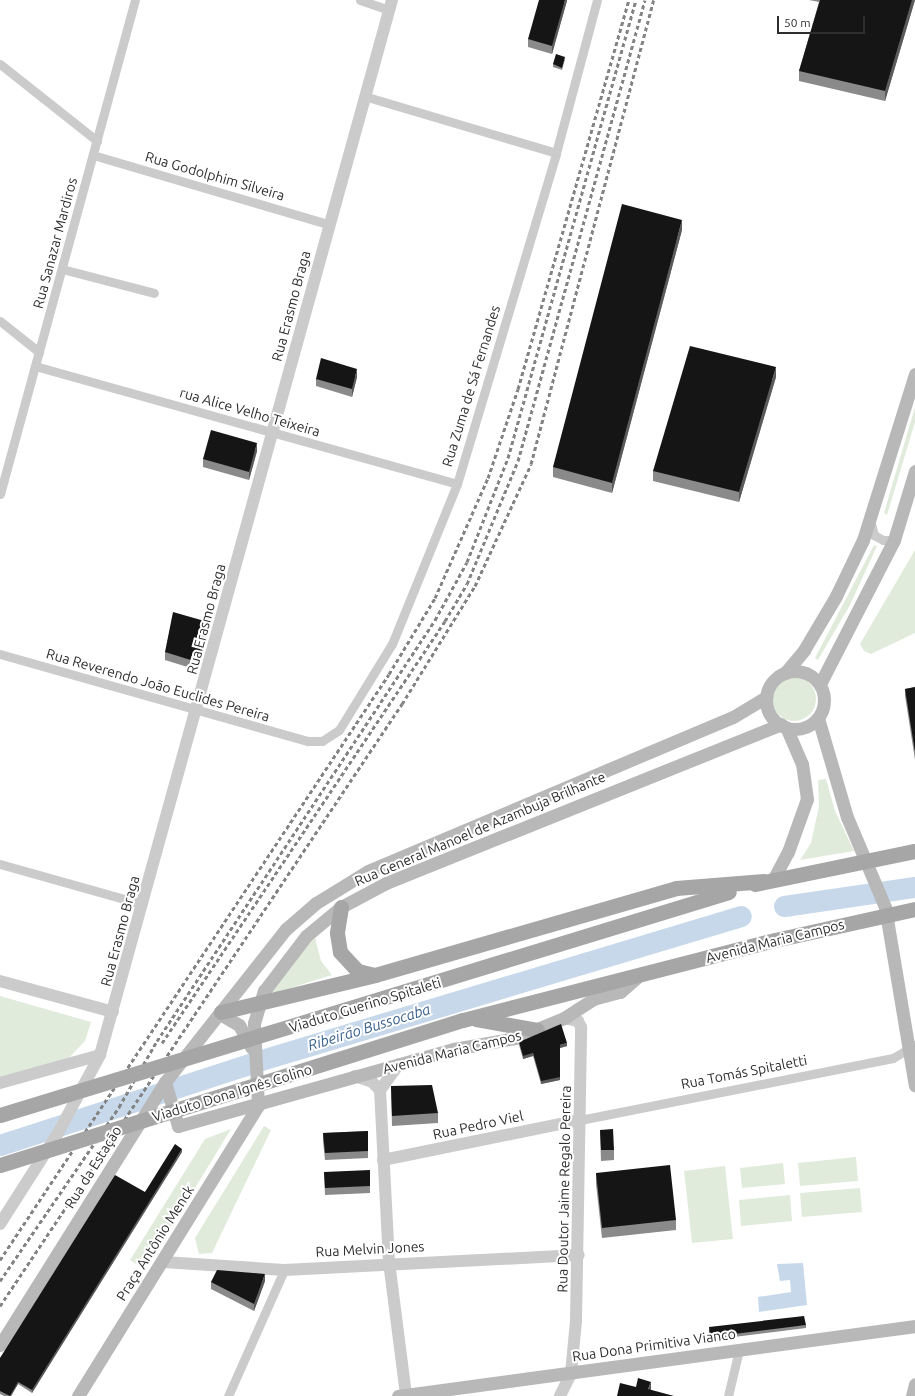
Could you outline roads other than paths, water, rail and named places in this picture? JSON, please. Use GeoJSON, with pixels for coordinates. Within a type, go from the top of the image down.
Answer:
{"type":"FeatureCollection","features":[{"type":"Feature","properties":{"kind":"main road"},"geometry":{"type":"LineString","coordinates":[[769,880],[788,852],[808,799],[802,764],[784,726],[770,713],[766,697],[772,682],[785,673],[804,650],[836,596],[870,520],[915,374]]}},
{"type":"Feature","properties":{"kind":"main road"},"geometry":{"type":"LineString","coordinates":[[784,726],[807,726],[818,718],[824,702],[820,684],[894,540],[915,471]]}},
{"type":"Feature","properties":{"kind":"main road"},"geometry":{"type":"LineString","coordinates":[[785,673],[800,671],[820,684]]}},
{"type":"Feature","properties":{"kind":"main road","name":"Rua General Manoel de Azambuja Brilhante"},"geometry":{"type":"LineString","coordinates":[[220,1013],[286,929],[316,903],[368,871],[732,717],[766,697]]}},
{"type":"Feature","properties":{"kind":"main road"},"geometry":{"type":"LineString","coordinates":[[818,718],[847,817],[869,862],[886,911],[913,1046],[915,1086]]}},
{"type":"Feature","properties":{"kind":"main road","name":"Rua General Manoel de Azambuja Brilhante"},"geometry":{"type":"LineString","coordinates":[[258,1106],[254,1054],[254,1023],[258,1006],[264,991],[286,959],[306,936],[341,907],[386,883],[784,726]]}},
{"type":"Feature","properties":{"kind":"main road"},"geometry":{"type":"LineString","coordinates":[[220,1013],[258,1006],[375,975],[676,888],[769,880],[869,862],[915,851]]}},
{"type":"Feature","properties":{"kind":"main road","name":"Viaduto Guerino Spitaleti"},"geometry":{"type":"LineString","coordinates":[[0,1115],[769,880]]}},
{"type":"Feature","properties":{"kind":"main road"},"geometry":{"type":"LineString","coordinates":[[341,907],[337,933],[340,952],[358,971],[375,975]]}},
{"type":"Feature","properties":{"kind":"main road","name":"Avenida Maria Campos"},"geometry":{"type":"LineString","coordinates":[[468,1019],[636,978],[886,911],[915,909]]}},
{"type":"Feature","properties":{"kind":"main road","name":"Avenida Maria Campos"},"geometry":{"type":"LineString","coordinates":[[166,1086],[178,1126],[240,1107],[258,1106],[399,1064],[515,1038],[564,1018],[593,999],[620,992],[636,978]]}},
{"type":"Feature","properties":{"kind":"main road"},"geometry":{"type":"LineString","coordinates":[[220,1013],[239,1025],[254,1054]]}},
{"type":"Feature","properties":{"kind":"main road","name":"Rua da Estação"},"geometry":{"type":"LineString","coordinates":[[0,1345],[153,1100],[166,1086],[220,1013]]}},
{"type":"Feature","properties":{"kind":"main road"},"geometry":{"type":"LineString","coordinates":[[468,1019],[537,1030]]}},
{"type":"Feature","properties":{"kind":"main road","name":"Viaduto Dona Ignês Colino"},"geometry":{"type":"LineString","coordinates":[[0,1165],[468,1019]]}},
{"type":"Feature","properties":{"kind":"main road","name":"Praça Antônio Menck"},"geometry":{"type":"LineString","coordinates":[[78,1396],[164,1262],[258,1106]]}},
{"type":"Feature","properties":{"kind":"main road","name":"Rua Dona Primitiva Vianco"},"geometry":{"type":"LineString","coordinates":[[402,1395],[915,1326]]}},
{"type":"Feature","properties":{"kind":"main road"},"geometry":{"type":"LineString","coordinates":[[912,1396],[915,1384]]}},
{"type":"Feature","properties":{"kind":"street","name":"Rua Sanazar Mardiros"},"geometry":{"type":"LineString","coordinates":[[0,494],[135,0]]}},
{"type":"Feature","properties":{"kind":"street"},"geometry":{"type":"LineString","coordinates":[[360,0],[391,5]]}},
{"type":"Feature","properties":{"kind":"street","name":"Rua Zuma de Sá Fernandes"},"geometry":{"type":"LineString","coordinates":[[308,741],[322,741],[339,730],[392,644],[456,484],[556,153],[597,0]]}},
{"type":"Feature","properties":{"kind":"street","name":"Rua Erasmo Braga"},"geometry":{"type":"LineString","coordinates":[[0,1224],[58,1132],[100,1055],[197,712],[273,435],[328,224],[391,5]]}},
{"type":"Feature","properties":{"kind":"street"},"geometry":{"type":"LineString","coordinates":[[0,64],[97,141]]}},
{"type":"Feature","properties":{"kind":"street"},"geometry":{"type":"LineString","coordinates":[[364,96],[556,153]]}},
{"type":"Feature","properties":{"kind":"street","name":"Rua Godolphim Silveira"},"geometry":{"type":"LineString","coordinates":[[93,155],[328,224]]}},
{"type":"Feature","properties":{"kind":"street"},"geometry":{"type":"LineString","coordinates":[[62,269],[154,294]]}},
{"type":"Feature","properties":{"kind":"street"},"geometry":{"type":"LineString","coordinates":[[0,321],[39,352]]}},
{"type":"Feature","properties":{"kind":"street","name":"rua Alice Velho Teixeira"},"geometry":{"type":"LineString","coordinates":[[35,366],[273,435],[456,484]]}},
{"type":"Feature","properties":{"kind":"street"},"geometry":{"type":"LineString","coordinates":[[870,520],[874,534],[883,540],[894,540]]}},
{"type":"Feature","properties":{"kind":"street","name":"Rua Reverendo João Euclides Pereira"},"geometry":{"type":"LineString","coordinates":[[0,654],[197,712],[308,741]]}},
{"type":"Feature","properties":{"kind":"street"},"geometry":{"type":"LineString","coordinates":[[0,864],[142,904]]}},
{"type":"Feature","properties":{"kind":"street"},"geometry":{"type":"LineString","coordinates":[[0,981],[113,1012]]}},
{"type":"Feature","properties":{"kind":"street","name":"Rua Doutor Jaime Regalo Pereira"},"geometry":{"type":"LineString","coordinates":[[564,1018],[578,1021],[581,1027],[579,1255],[571,1373]]}},
{"type":"Feature","properties":{"kind":"street","name":"Rua Tomás Spitaletti"},"geometry":{"type":"LineString","coordinates":[[580,1120],[893,1058],[913,1046]]}},
{"type":"Feature","properties":{"kind":"street"},"geometry":{"type":"LineString","coordinates":[[0,1083],[100,1055]]}},
{"type":"Feature","properties":{"kind":"street"},"geometry":{"type":"LineString","coordinates":[[399,1064],[380,1090],[389,1262],[402,1395]]}},
{"type":"Feature","properties":{"kind":"street"},"geometry":{"type":"LineString","coordinates":[[355,1076],[372,1082],[380,1090]]}},
{"type":"Feature","properties":{"kind":"street","name":"Rua Pedro Viel"},"geometry":{"type":"LineString","coordinates":[[383,1160],[580,1120]]}},
{"type":"Feature","properties":{"kind":"street","name":"Rua Melvin Jones"},"geometry":{"type":"LineString","coordinates":[[164,1262],[284,1270],[389,1262],[579,1255]]}},
{"type":"Feature","properties":{"kind":"street"},"geometry":{"type":"LineString","coordinates":[[228,1396],[284,1270]]}},
{"type":"Feature","properties":{"kind":"street"},"geometry":{"type":"LineString","coordinates":[[728,1396],[739,1350]]}},
{"type":"Feature","properties":{"kind":"street"},"geometry":{"type":"LineString","coordinates":[[560,1396],[571,1373]]}},
{"type":"Feature","properties":{"kind":"water"},"geometry":{"type":"Polygon","coordinates":[[[803,1263],[807,1305],[759,1312],[758,1297],[791,1292],[790,1280],[780,1281],[777,1264],[803,1263]]]}},
{"type":"Feature","properties":{"kind":"waterway","name":"Ribeirão Bussocaba"},"geometry":{"type":"LineString","coordinates":[[784,906],[915,887]]}},
{"type":"Feature","properties":{"kind":"waterway","name":"Ribeirão Bussocaba"},"geometry":{"type":"LineString","coordinates":[[0,1145],[258,1061],[741,916]]}},
{"type":"Feature","properties":{"kind":"railway"},"geometry":{"type":"LineString","coordinates":[[0,1260],[389,674],[435,598],[488,478],[518,389],[629,0]]}},
{"type":"Feature","properties":{"kind":"railway"},"geometry":{"type":"LineString","coordinates":[[0,1281],[119,1107],[157,1041],[435,620],[467,562],[508,458],[636,0]]}},
{"type":"Feature","properties":{"kind":"railway"},"geometry":{"type":"LineString","coordinates":[[162,1043],[445,621],[467,584],[518,461],[645,0]]}},
{"type":"Feature","properties":{"kind":"railway"},"geometry":{"type":"LineString","coordinates":[[0,1306],[402,704],[475,586],[531,464],[654,0]]}}]}
